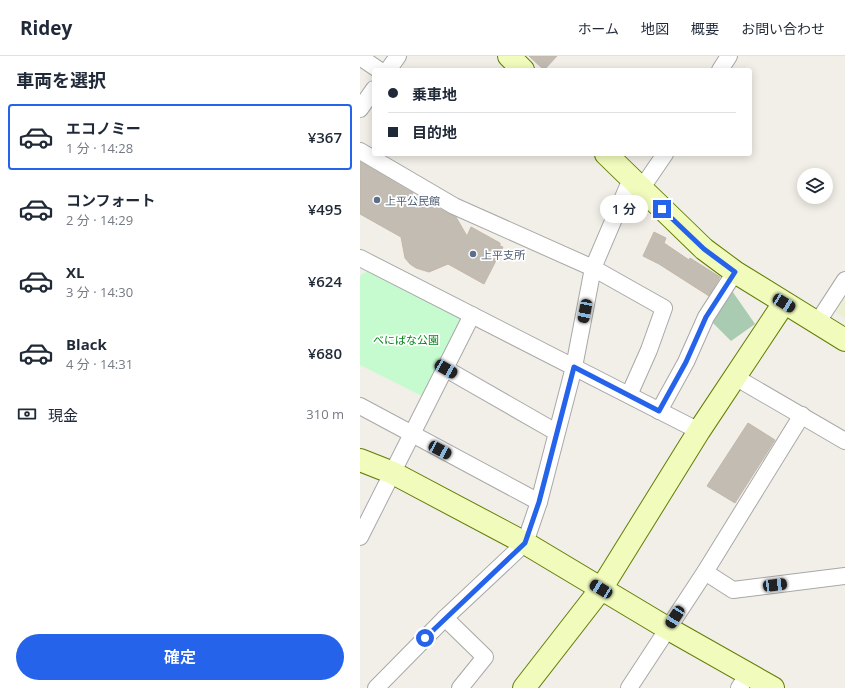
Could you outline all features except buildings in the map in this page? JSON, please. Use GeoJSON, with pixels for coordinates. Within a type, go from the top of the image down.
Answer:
{"type":"FeatureCollection","features":[{"type":"Feature","properties":{"kind":"street"},"geometry":{"type":"LineString","coordinates":[[389,68],[398,56]]}},
{"type":"Feature","properties":{"kind":"street"},"geometry":{"type":"LineString","coordinates":[[509,56],[521,68]]}},
{"type":"Feature","properties":{"kind":"street"},"geometry":{"type":"LineString","coordinates":[[721,68],[729,56]]}},
{"type":"Feature","properties":{"kind":"street"},"geometry":{"type":"LineString","coordinates":[[360,57],[376,68]]}},
{"type":"Feature","properties":{"kind":"street"},"geometry":{"type":"LineString","coordinates":[[360,109],[372,92]]}},
{"type":"Feature","properties":{"kind":"street"},"geometry":{"type":"LineString","coordinates":[[360,151],[454,206],[593,268],[664,308],[629,396]]}},
{"type":"Feature","properties":{"kind":"street"},"geometry":{"type":"LineString","coordinates":[[608,156],[704,249],[735,272],[845,340]]}},
{"type":"Feature","properties":{"kind":"street"},"geometry":{"type":"LineString","coordinates":[[376,688],[445,618],[525,543],[539,502],[574,367],[593,268],[636,184],[663,156]]}},
{"type":"Feature","properties":{"kind":"street"},"geometry":{"type":"LineString","coordinates":[[360,258],[699,431]]}},
{"type":"Feature","properties":{"kind":"street"},"geometry":{"type":"LineString","coordinates":[[659,411],[686,362],[706,317],[735,272]]}},
{"type":"Feature","properties":{"kind":"street"},"geometry":{"type":"LineString","coordinates":[[817,323],[845,280]]}},
{"type":"Feature","properties":{"kind":"street"},"geometry":{"type":"LineString","coordinates":[[524,688],[601,589],[699,431],[784,303]]}},
{"type":"Feature","properties":{"kind":"street"},"geometry":{"type":"LineString","coordinates":[[360,537],[472,315]]}},
{"type":"Feature","properties":{"kind":"street"},"geometry":{"type":"LineString","coordinates":[[446,369],[556,432]]}},
{"type":"Feature","properties":{"kind":"street"},"geometry":{"type":"LineString","coordinates":[[735,377],[845,441]]}},
{"type":"Feature","properties":{"kind":"street"},"geometry":{"type":"LineString","coordinates":[[360,406],[539,502]]}},
{"type":"Feature","properties":{"kind":"street"},"geometry":{"type":"LineString","coordinates":[[629,688],[705,572],[802,415]]}},
{"type":"Feature","properties":{"kind":"street"},"geometry":{"type":"LineString","coordinates":[[360,460],[393,473],[525,543],[667,628],[744,681],[773,688]]}},
{"type":"Feature","properties":{"kind":"street"},"geometry":{"type":"LineString","coordinates":[[705,572],[733,590],[845,576]]}},
{"type":"Feature","properties":{"kind":"street"},"geometry":{"type":"LineString","coordinates":[[445,618],[485,657],[460,688]]}},
{"type":"Feature","properties":{"kind":"green space","name":"べにばな公園"},"geometry":{"type":"Polygon","coordinates":[[[369,271],[460,318],[463,325],[426,398],[360,365],[360,277],[362,274],[369,271]]]}},
{"type":"Feature","properties":{"kind":"green space"},"geometry":{"type":"Polygon","coordinates":[[[730,288],[755,324],[731,341],[710,320],[730,288]]]}},
{"type":"Feature","properties":{"kind":"green space"},"geometry":{"type":"Polygon","coordinates":[[[845,289],[845,318],[832,310],[845,289]]]}},
{"type":"Feature","properties":{"kind":"place","name":"上平公民館"},"geometry":{"type":"Point","coordinates":[377,200]}},
{"type":"Feature","properties":{"kind":"place","name":"上平支所"},"geometry":{"type":"Point","coordinates":[473,254]}},
{"type":"Feature","properties":{"kind":"route"},"geometry":{"type":"LineString","coordinates":[[425,638],[525,543],[539,502],[574,367],[659,411],[686,362],[706,317],[735,272],[704,249],[662,209]]}}]}
